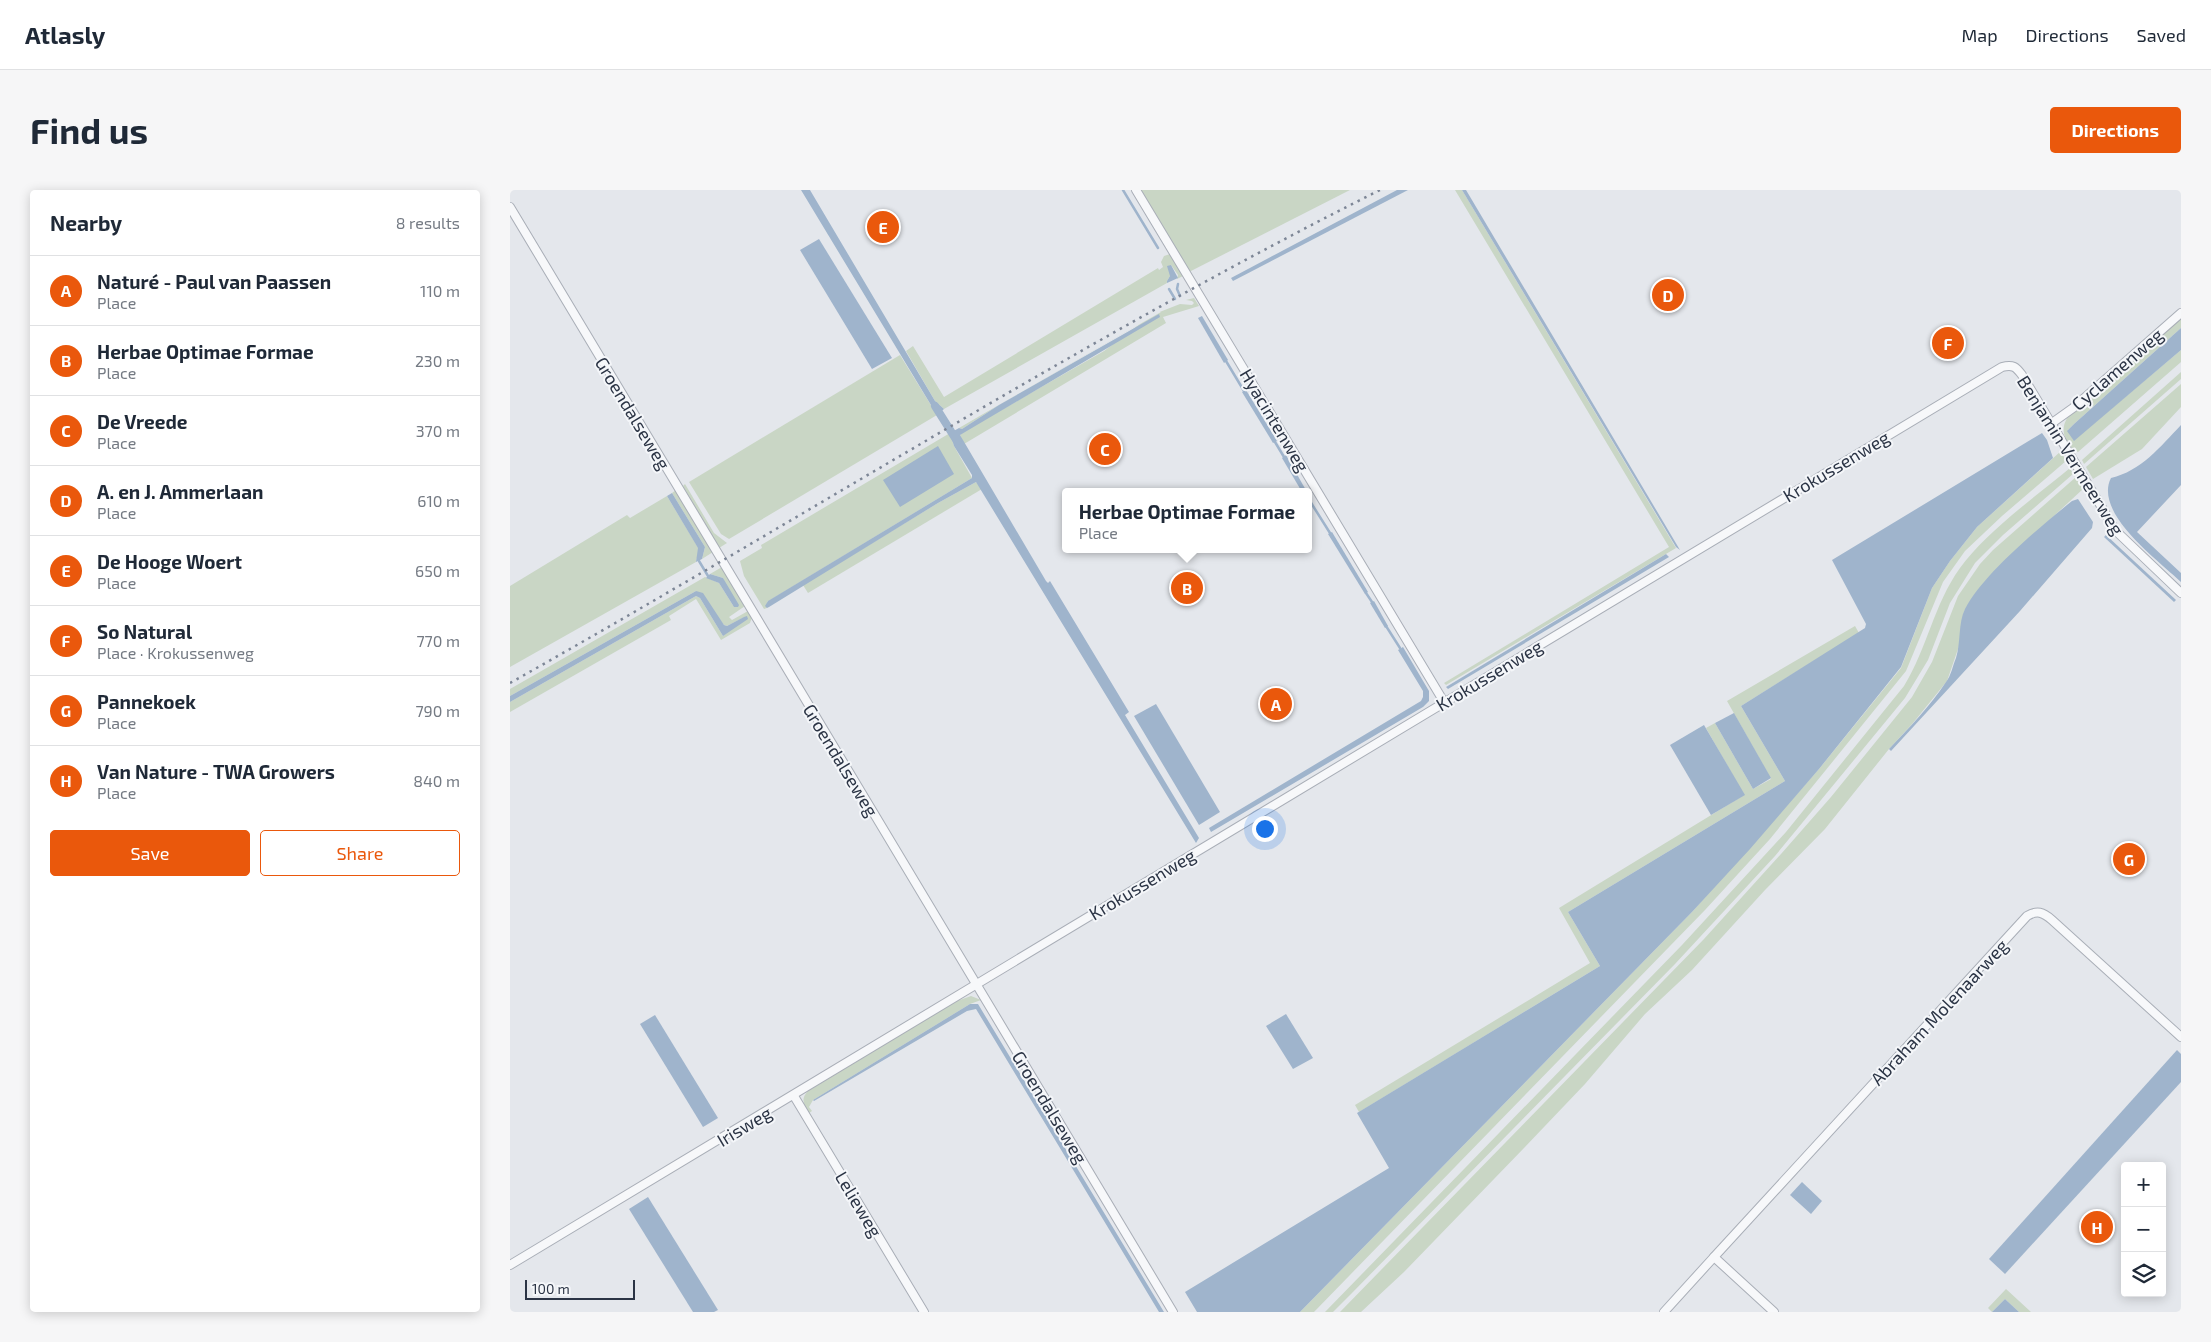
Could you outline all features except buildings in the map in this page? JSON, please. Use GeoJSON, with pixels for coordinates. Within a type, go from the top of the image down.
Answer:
{"type":"FeatureCollection","features":[{"type":"Feature","properties":{"kind":"street","name":"Hyacintenweg"},"geometry":{"type":"LineString","coordinates":[[1136,190],[1444,702]]}},
{"type":"Feature","properties":{"kind":"street","name":"Groendalseweg"},"geometry":{"type":"LineString","coordinates":[[510,207],[1174,1312]]}},
{"type":"Feature","properties":{"kind":"street","name":"Cyclamenweg"},"geometry":{"type":"LineString","coordinates":[[2052,423],[2073,408],[2181,313]]}},
{"type":"Feature","properties":{"kind":"street","name":"Benjamin Vermeerweg"},"geometry":{"type":"LineString","coordinates":[[2002,367],[2010,365],[2016,367],[2052,423],[2116,531],[2181,593]]}},
{"type":"Feature","properties":{"kind":"street","name":"Krokussenweg"},"geometry":{"type":"LineString","coordinates":[[977,985],[2002,367]]}},
{"type":"Feature","properties":{"kind":"street","name":"Abraham Molenaarweg"},"geometry":{"type":"LineString","coordinates":[[1714,1257],[2027,916],[2034,912],[2041,912],[2052,920],[2181,1037]]}},
{"type":"Feature","properties":{"kind":"street","name":"Irisweg"},"geometry":{"type":"LineString","coordinates":[[510,1265],[977,985]]}},
{"type":"Feature","properties":{"kind":"street","name":"Lelieweg"},"geometry":{"type":"LineString","coordinates":[[794,1096],[924,1312]]}},
{"type":"Feature","properties":{"kind":"street"},"geometry":{"type":"LineString","coordinates":[[1664,1312],[1714,1257],[1774,1312]]}},
{"type":"Feature","properties":{"kind":"green space"},"geometry":{"type":"Polygon","coordinates":[[[1140,190],[1350,190],[1189,272],[1140,190]]]}},
{"type":"Feature","properties":{"kind":"green space"},"geometry":{"type":"Polygon","coordinates":[[[1455,190],[1462,190],[1676,548],[1446,685],[1444,683],[1669,547],[1455,190]]]}},
{"type":"Feature","properties":{"kind":"green space"},"geometry":{"type":"Polygon","coordinates":[[[1170,254],[1183,276],[1177,279],[1178,275],[1171,265],[1167,283],[944,409],[935,401],[906,351],[913,346],[944,397],[1158,268],[1159,270],[1163,267],[1161,262],[1164,256],[1170,254]]]}},
{"type":"Feature","properties":{"kind":"green space"},"geometry":{"type":"Polygon","coordinates":[[[1194,298],[1199,306],[1163,317],[1166,323],[964,444],[960,435],[963,432],[1104,351],[1141,323],[999,405],[962,429],[959,428],[1157,313],[1180,304],[1192,305],[1194,303],[1192,301],[1186,300],[1194,298]]]}},
{"type":"Feature","properties":{"kind":"green space"},"geometry":{"type":"Polygon","coordinates":[[[2181,318],[2181,328],[2068,430],[2074,440],[2181,350],[2181,362],[2078,452],[2073,449],[2067,441],[2064,432],[2065,422],[2068,417],[2181,318]]]}},
{"type":"Feature","properties":{"kind":"green space"},"geometry":{"type":"Polygon","coordinates":[[[900,355],[937,415],[729,539],[721,534],[689,482],[900,355]]]}},
{"type":"Feature","properties":{"kind":"green space"},"geometry":{"type":"Polygon","coordinates":[[[2181,372],[2181,379],[2084,464],[2082,460],[2181,372]]]}},
{"type":"Feature","properties":{"kind":"green space"},"geometry":{"type":"Polygon","coordinates":[[[2181,384],[2181,407],[2142,449],[2093,479],[2086,467],[2181,384]]]}},
{"type":"Feature","properties":{"kind":"green space"},"geometry":{"type":"Polygon","coordinates":[[[950,433],[954,446],[972,478],[767,602],[767,608],[764,609],[744,576],[740,561],[762,548],[761,545],[950,433]]]}},
{"type":"Feature","properties":{"kind":"green space"},"geometry":{"type":"Polygon","coordinates":[[[2061,451],[2066,461],[2002,516],[1965,551],[1943,582],[1906,671],[1770,839],[1705,910],[1314,1312],[1300,1312],[1692,912],[1819,769],[1901,668],[1932,588],[1950,561],[1977,527],[2061,451]]]}},
{"type":"Feature","properties":{"kind":"green space"},"geometry":{"type":"Polygon","coordinates":[[[2070,468],[2073,474],[2003,535],[1975,563],[1950,603],[1928,660],[1905,698],[1775,856],[1675,964],[1351,1294],[1333,1312],[1325,1312],[1682,945],[1786,832],[1904,686],[1919,657],[1944,596],[1960,568],[1997,528],[2070,468]]]}},
{"type":"Feature","properties":{"kind":"green space"},"geometry":{"type":"Polygon","coordinates":[[[2076,477],[2083,489],[2001,565],[1969,603],[1964,612],[1959,646],[1947,681],[1889,749],[1825,829],[1765,890],[1692,970],[1645,1014],[1585,1084],[1404,1272],[1361,1312],[1340,1312],[1704,939],[1781,854],[1831,797],[1912,697],[1932,662],[1958,596],[1980,564],[1993,550],[2076,477]]]}},
{"type":"Feature","properties":{"kind":"green space"},"geometry":{"type":"Polygon","coordinates":[[[976,482],[982,489],[808,593],[803,585],[976,482]]]}},
{"type":"Feature","properties":{"kind":"green space"},"geometry":{"type":"Polygon","coordinates":[[[685,484],[714,533],[727,543],[719,548],[683,486],[685,484]]]}},
{"type":"Feature","properties":{"kind":"green space"},"geometry":{"type":"Polygon","coordinates":[[[676,490],[713,552],[702,559],[705,547],[672,493],[676,490]]]}},
{"type":"Feature","properties":{"kind":"green space"},"geometry":{"type":"Polygon","coordinates":[[[667,496],[699,549],[696,562],[510,667],[510,586],[627,515],[630,518],[667,496]]]}},
{"type":"Feature","properties":{"kind":"green space"},"geometry":{"type":"Polygon","coordinates":[[[722,567],[745,606],[729,617],[732,620],[748,611],[752,617],[750,623],[721,640],[696,599],[669,616],[671,620],[510,712],[510,702],[696,596],[700,598],[723,636],[745,617],[727,626],[724,625],[696,591],[510,696],[510,689],[705,577],[719,583],[734,607],[723,578],[710,574],[722,567]]]}},
{"type":"Feature","properties":{"kind":"green space"},"geometry":{"type":"Polygon","coordinates":[[[1855,626],[1859,633],[1741,706],[1785,781],[1568,912],[1600,966],[1359,1112],[1355,1105],[1590,963],[1559,908],[1744,795],[1706,728],[1715,723],[1753,789],[1771,779],[1727,701],[1855,626]]]}},
{"type":"Feature","properties":{"kind":"green space"},"geometry":{"type":"Polygon","coordinates":[[[971,996],[981,1000],[970,1004],[813,1100],[809,1107],[812,1111],[809,1113],[803,1099],[808,1091],[957,1001],[971,996]]]}},
{"type":"Feature","properties":{"kind":"green space"},"geometry":{"type":"Polygon","coordinates":[[[2006,1289],[2031,1312],[2019,1312],[2005,1299],[1992,1312],[1988,1308],[2006,1289]]]}},
{"type":"Feature","properties":{"kind":"water"},"geometry":{"type":"Polygon","coordinates":[[[801,190],[810,190],[935,401],[944,409],[937,415],[801,190]]]}},
{"type":"Feature","properties":{"kind":"water"},"geometry":{"type":"Polygon","coordinates":[[[1397,190],[1408,190],[1233,281],[1231,278],[1397,190]]]}},
{"type":"Feature","properties":{"kind":"water"},"geometry":{"type":"Polygon","coordinates":[[[1462,190],[1466,190],[1680,550],[1676,547],[1462,190]]]}},
{"type":"Feature","properties":{"kind":"water"},"geometry":{"type":"Polygon","coordinates":[[[819,239],[892,358],[872,369],[800,250],[819,239]]]}},
{"type":"Feature","properties":{"kind":"water"},"geometry":{"type":"Polygon","coordinates":[[[1171,265],[1178,278],[1167,283],[1170,276],[1167,266],[1171,265]]]}},
{"type":"Feature","properties":{"kind":"water"},"geometry":{"type":"Polygon","coordinates":[[[1159,314],[1160,317],[960,435],[1046,581],[1048,583],[1050,581],[1129,712],[1125,715],[1199,838],[1196,843],[976,482],[938,503],[769,607],[765,606],[768,601],[972,478],[954,446],[950,433],[959,428],[962,429],[999,405],[1159,314]]]}},
{"type":"Feature","properties":{"kind":"water"},"geometry":{"type":"Polygon","coordinates":[[[1202,316],[1228,360],[1224,363],[1198,318],[1202,316]]]}},
{"type":"Feature","properties":{"kind":"water"},"geometry":{"type":"Polygon","coordinates":[[[2181,328],[2181,350],[2074,441],[2067,431],[2181,328]]]}},
{"type":"Feature","properties":{"kind":"water"},"geometry":{"type":"Polygon","coordinates":[[[1246,390],[1277,441],[1273,443],[1242,392],[1246,390]]]}},
{"type":"Feature","properties":{"kind":"water"},"geometry":{"type":"Polygon","coordinates":[[[2181,425],[2181,485],[2137,532],[2181,573],[2181,582],[2144,549],[2119,521],[2111,506],[2108,492],[2111,478],[2122,475],[2141,464],[2158,450],[2181,425]]]}},
{"type":"Feature","properties":{"kind":"water"},"geometry":{"type":"Polygon","coordinates":[[[2042,433],[2047,440],[2053,458],[1977,527],[1950,561],[1932,588],[1901,667],[1819,769],[1750,849],[1692,912],[1300,1312],[1197,1312],[1185,1292],[1389,1168],[1357,1113],[1600,966],[1568,912],[1785,781],[1741,706],[1865,628],[1866,624],[1832,560],[2042,433]]]}},
{"type":"Feature","properties":{"kind":"water"},"geometry":{"type":"Polygon","coordinates":[[[938,446],[954,474],[900,507],[883,480],[938,446]]]}},
{"type":"Feature","properties":{"kind":"water"},"geometry":{"type":"Polygon","coordinates":[[[1286,455],[1305,488],[1300,488],[1282,458],[1286,455]]]}},
{"type":"Feature","properties":{"kind":"water"},"geometry":{"type":"Polygon","coordinates":[[[672,493],[705,547],[702,559],[696,562],[698,548],[667,496],[672,493]]]}},
{"type":"Feature","properties":{"kind":"water"},"geometry":{"type":"Polygon","coordinates":[[[2078,499],[2093,522],[2092,528],[2020,611],[1891,751],[1889,749],[1912,725],[1949,677],[1958,652],[1963,614],[1974,595],[2014,551],[2072,501],[2078,499]]]}},
{"type":"Feature","properties":{"kind":"water"},"geometry":{"type":"Polygon","coordinates":[[[1332,532],[1368,592],[1365,594],[1328,534],[1332,532]]]}},
{"type":"Feature","properties":{"kind":"water"},"geometry":{"type":"Polygon","coordinates":[[[2106,535],[2176,600],[2174,602],[2104,537],[2106,535]]]}},
{"type":"Feature","properties":{"kind":"water"},"geometry":{"type":"Polygon","coordinates":[[[1666,554],[1669,557],[1448,689],[1446,687],[1666,554]]]}},
{"type":"Feature","properties":{"kind":"water"},"geometry":{"type":"Polygon","coordinates":[[[710,574],[723,578],[739,605],[738,607],[734,607],[719,583],[706,578],[710,574]]]}},
{"type":"Feature","properties":{"kind":"water"},"geometry":{"type":"Polygon","coordinates":[[[696,591],[703,593],[724,625],[727,626],[747,616],[748,619],[723,636],[700,598],[696,596],[510,702],[510,696],[696,591]]]}},
{"type":"Feature","properties":{"kind":"water"},"geometry":{"type":"Polygon","coordinates":[[[1374,601],[1388,626],[1385,628],[1370,603],[1374,601]]]}},
{"type":"Feature","properties":{"kind":"water"},"geometry":{"type":"Polygon","coordinates":[[[1403,647],[1429,691],[1429,701],[1423,707],[1211,832],[1209,828],[1421,701],[1423,691],[1398,650],[1403,647]]]}},
{"type":"Feature","properties":{"kind":"water"},"geometry":{"type":"Polygon","coordinates":[[[1156,704],[1220,812],[1199,825],[1134,716],[1156,704]]]}},
{"type":"Feature","properties":{"kind":"water"},"geometry":{"type":"Polygon","coordinates":[[[1734,713],[1771,778],[1753,789],[1715,723],[1734,713]]]}},
{"type":"Feature","properties":{"kind":"water"},"geometry":{"type":"Polygon","coordinates":[[[1704,725],[1745,795],[1711,815],[1670,745],[1704,725]]]}},
{"type":"Feature","properties":{"kind":"water"},"geometry":{"type":"Polygon","coordinates":[[[970,1004],[978,1004],[1164,1312],[1159,1312],[976,1009],[967,1011],[813,1100],[970,1004]]]}},
{"type":"Feature","properties":{"kind":"water"},"geometry":{"type":"Polygon","coordinates":[[[1286,1014],[1313,1058],[1293,1069],[1266,1026],[1286,1014]]]}},
{"type":"Feature","properties":{"kind":"water"},"geometry":{"type":"Polygon","coordinates":[[[655,1015],[718,1118],[703,1127],[640,1024],[655,1015]]]}},
{"type":"Feature","properties":{"kind":"water"},"geometry":{"type":"Polygon","coordinates":[[[2177,1050],[2181,1054],[2181,1082],[2005,1274],[1989,1259],[2177,1050]]]}},
{"type":"Feature","properties":{"kind":"water"},"geometry":{"type":"Polygon","coordinates":[[[1802,1182],[1822,1201],[1811,1214],[1790,1195],[1802,1182]]]}},
{"type":"Feature","properties":{"kind":"water"},"geometry":{"type":"Polygon","coordinates":[[[648,1197],[718,1310],[714,1312],[693,1312],[629,1209],[648,1197]]]}},
{"type":"Feature","properties":{"kind":"water"},"geometry":{"type":"Polygon","coordinates":[[[2005,1299],[2019,1312],[1992,1312],[2005,1299]]]}},
{"type":"Feature","properties":{"kind":"pier"},"geometry":{"type":"Polygon","coordinates":[[[1158,311],[1161,312],[982,414],[997,403],[1158,311]]]}},
{"type":"Feature","properties":{"kind":"waterway"},"geometry":{"type":"LineString","coordinates":[[1123,190],[1158,248]]}},
{"type":"Feature","properties":{"kind":"waterway"},"geometry":{"type":"LineString","coordinates":[[1178,284],[1177,289],[1180,296]]}},
{"type":"Feature","properties":{"kind":"waterway"},"geometry":{"type":"LineString","coordinates":[[1169,289],[1175,299]]}},
{"type":"Feature","properties":{"kind":"waterway"},"geometry":{"type":"LineString","coordinates":[[1226,361],[1244,391]]}},
{"type":"Feature","properties":{"kind":"waterway"},"geometry":{"type":"LineString","coordinates":[[935,406],[957,441]]}},
{"type":"Feature","properties":{"kind":"waterway"},"geometry":{"type":"LineString","coordinates":[[1275,442],[1284,457]]}},
{"type":"Feature","properties":{"kind":"waterway"},"geometry":{"type":"LineString","coordinates":[[1312,504],[1330,533]]}},
{"type":"Feature","properties":{"kind":"waterway"},"geometry":{"type":"LineString","coordinates":[[699,561],[708,576]]}},
{"type":"Feature","properties":{"kind":"waterway"},"geometry":{"type":"LineString","coordinates":[[1366,593],[1372,602]]}},
{"type":"Feature","properties":{"kind":"waterway"},"geometry":{"type":"LineString","coordinates":[[1386,626],[1400,648]]}},
{"type":"Feature","properties":{"kind":"railway"},"geometry":{"type":"LineString","coordinates":[[510,683],[1159,307],[1380,190]]}},
{"type":"Feature","properties":{"kind":"place","name":"De Hooge Woert"},"geometry":{"type":"Point","coordinates":[883,227]}},
{"type":"Feature","properties":{"kind":"place","name":"A. en J. Ammerlaan"},"geometry":{"type":"Point","coordinates":[1668,295]}},
{"type":"Feature","properties":{"kind":"place","name":"So Natural"},"geometry":{"type":"Point","coordinates":[1948,343]}},
{"type":"Feature","properties":{"kind":"place","name":"De Vreede"},"geometry":{"type":"Point","coordinates":[1105,449]}},
{"type":"Feature","properties":{"kind":"place","name":"Herbae Optimae Formae"},"geometry":{"type":"Point","coordinates":[1187,588]}},
{"type":"Feature","properties":{"kind":"place","name":"Naturé - Paul van Paassen"},"geometry":{"type":"Point","coordinates":[1276,704]}},
{"type":"Feature","properties":{"kind":"place","name":"Pannekoek"},"geometry":{"type":"Point","coordinates":[2129,859]}},
{"type":"Feature","properties":{"kind":"place","name":"Van Nature - TWA Growers"},"geometry":{"type":"Point","coordinates":[2097,1227]}}]}
